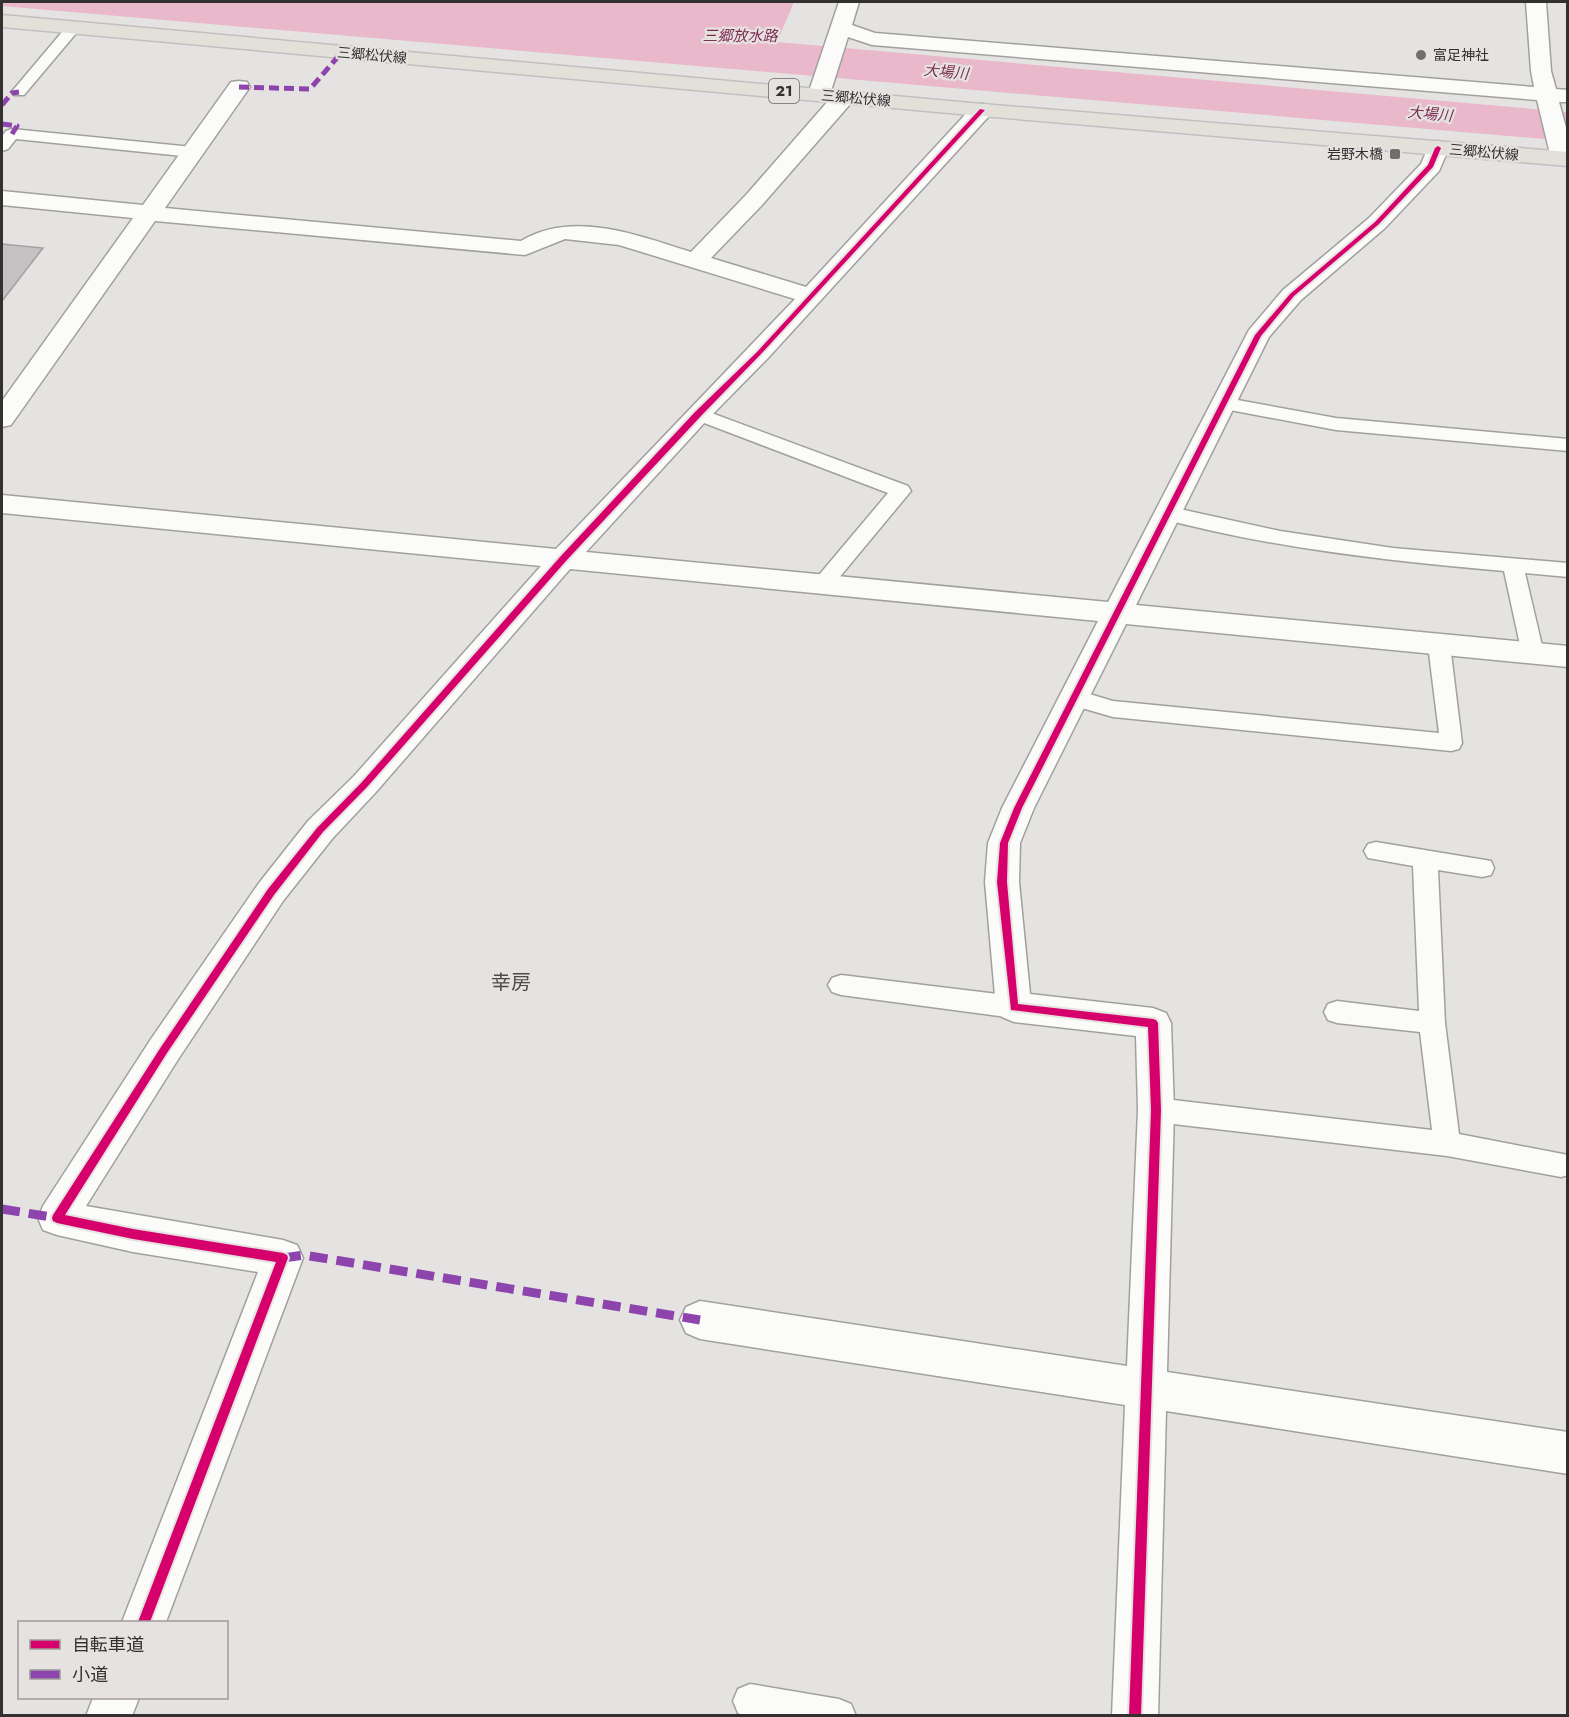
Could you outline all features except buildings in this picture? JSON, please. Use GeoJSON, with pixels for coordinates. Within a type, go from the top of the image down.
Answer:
{"type":"FeatureCollection","features":[{"type":"Feature","properties":{"kind":"main road","name":"三郷松伏線"},"geometry":{"type":"LineString","coordinates":[[2,21],[821,88],[844,97],[982,110],[1438,148],[1563,156]]}},
{"type":"Feature","properties":{"kind":"street"},"geometry":{"type":"LineString","coordinates":[[821,88],[849,2]]}},
{"type":"Feature","properties":{"kind":"street"},"geometry":{"type":"LineString","coordinates":[[1536,2],[1541,71],[1554,96],[1563,156]]}},
{"type":"Feature","properties":{"kind":"street"},"geometry":{"type":"LineString","coordinates":[[839,34],[872,39],[1554,96]]}},
{"type":"Feature","properties":{"kind":"street"},"geometry":{"type":"LineString","coordinates":[[2,419],[239,87]]}},
{"type":"Feature","properties":{"kind":"street"},"geometry":{"type":"LineString","coordinates":[[696,260],[754,201],[844,97]]}},
{"type":"Feature","properties":{"kind":"street"},"geometry":{"type":"LineString","coordinates":[[145,1621],[283,1258],[133,1234],[57,1218],[164,1050],[271,892],[320,830],[365,784],[563,559],[698,414],[759,353],[982,110]]}},
{"type":"Feature","properties":{"kind":"street"},"geometry":{"type":"LineString","coordinates":[[1135,1716],[1156,1110],[1153,1023],[1014,1007],[1004,915],[1002,882],[1004,843],[1018,808],[1076,698],[1221,403],[1258,335],[1292,295],[1377,223],[1431,166],[1438,148]]}},
{"type":"Feature","properties":{"kind":"street"},"geometry":{"type":"LineString","coordinates":[[2,198],[525,248],[542,238],[564,232],[621,238],[810,296]]}},
{"type":"Feature","properties":{"kind":"street"},"geometry":{"type":"LineString","coordinates":[[2,504],[821,586],[1568,657]]}},
{"type":"Feature","properties":{"kind":"street"},"geometry":{"type":"LineString","coordinates":[[700,1320],[1568,1454]]}},
{"type":"Feature","properties":{"kind":"street"},"geometry":{"type":"LineString","coordinates":[[109,1716],[116,1699]]}},
{"type":"Feature","properties":{"kind":"lane"},"geometry":{"type":"LineString","coordinates":[[19,92],[73,28]]}},
{"type":"Feature","properties":{"kind":"lane"},"geometry":{"type":"LineString","coordinates":[[2,146],[12,134],[192,152]]}},
{"type":"Feature","properties":{"kind":"lane"},"geometry":{"type":"LineString","coordinates":[[1221,403],[1336,424],[1568,444]]}},
{"type":"Feature","properties":{"kind":"lane"},"geometry":{"type":"LineString","coordinates":[[698,414],[901,491],[821,586]]}},
{"type":"Feature","properties":{"kind":"lane"},"geometry":{"type":"LineString","coordinates":[[1166,513],[1292,539],[1394,555],[1568,570]]}},
{"type":"Feature","properties":{"kind":"lane"},"geometry":{"type":"LineString","coordinates":[[1513,565],[1533,654]]}},
{"type":"Feature","properties":{"kind":"lane"},"geometry":{"type":"LineString","coordinates":[[1076,698],[1113,709],[1451,743],[1439,645]]}},
{"type":"Feature","properties":{"kind":"lane"},"geometry":{"type":"LineString","coordinates":[[1376,851],[1482,868]]}},
{"type":"Feature","properties":{"kind":"lane"},"geometry":{"type":"LineString","coordinates":[[1425,859],[1432,1023],[1447,1144]]}},
{"type":"Feature","properties":{"kind":"lane"},"geometry":{"type":"LineString","coordinates":[[841,986],[1014,1007]]}},
{"type":"Feature","properties":{"kind":"lane"},"geometry":{"type":"LineString","coordinates":[[1337,1012],[1432,1023]]}},
{"type":"Feature","properties":{"kind":"lane"},"geometry":{"type":"LineString","coordinates":[[1156,1110],[1447,1144],[1561,1165]]}},
{"type":"Feature","properties":{"kind":"lane"},"geometry":{"type":"LineString","coordinates":[[750,1701],[839,1716]]}},
{"type":"Feature","properties":{"kind":"water","name":"三郷放水路"},"geometry":{"type":"Polygon","coordinates":[[[2,2],[794,2],[777,42],[1567,112],[1567,141],[2,6],[2,2]]]}},
{"type":"Feature","properties":{"kind":"marked path"},"geometry":{"type":"LineString","coordinates":[[239,87],[310,89],[342,52]]}},
{"type":"Feature","properties":{"kind":"marked path"},"geometry":{"type":"LineString","coordinates":[[2,105],[12,93],[19,92]]}},
{"type":"Feature","properties":{"kind":"marked path"},"geometry":{"type":"LineString","coordinates":[[2,124],[17,126],[12,134]]}},
{"type":"Feature","properties":{"kind":"marked path"},"geometry":{"type":"LineString","coordinates":[[2,1209],[57,1218]]}},
{"type":"Feature","properties":{"kind":"marked path"},"geometry":{"type":"LineString","coordinates":[[283,1258],[304,1255],[700,1320]]}},
{"type":"Feature","properties":{"kind":"cycle path"},"geometry":{"type":"LineString","coordinates":[[144,1621],[283,1258],[133,1234],[57,1218],[164,1050],[271,892],[320,830],[365,784],[563,559],[698,414],[759,353],[982,110]]}},
{"type":"Feature","properties":{"kind":"cycle path"},"geometry":{"type":"LineString","coordinates":[[1135,1716],[1156,1110],[1153,1023],[1014,1007],[1002,882],[1004,843],[1018,808],[1258,335],[1292,295],[1377,223],[1431,166],[1438,148]]}},
{"type":"Feature","properties":{"kind":"place","name":"富足神社"},"geometry":{"type":"Point","coordinates":[1421,55]}},
{"type":"Feature","properties":{"kind":"place","name":"岩野木橋"},"geometry":{"type":"Point","coordinates":[1395,154]}},
{"type":"Feature","properties":{"kind":"district","name":"幸房"},"geometry":{"type":"Point","coordinates":[511,982]}},
{"type":"Feature","properties":{"kind":"water label","name":"大場川"},"geometry":{"type":"Point","coordinates":[946,72]}},
{"type":"Feature","properties":{"kind":"water label","name":"大場川"},"geometry":{"type":"Point","coordinates":[1430,114]}}]}
